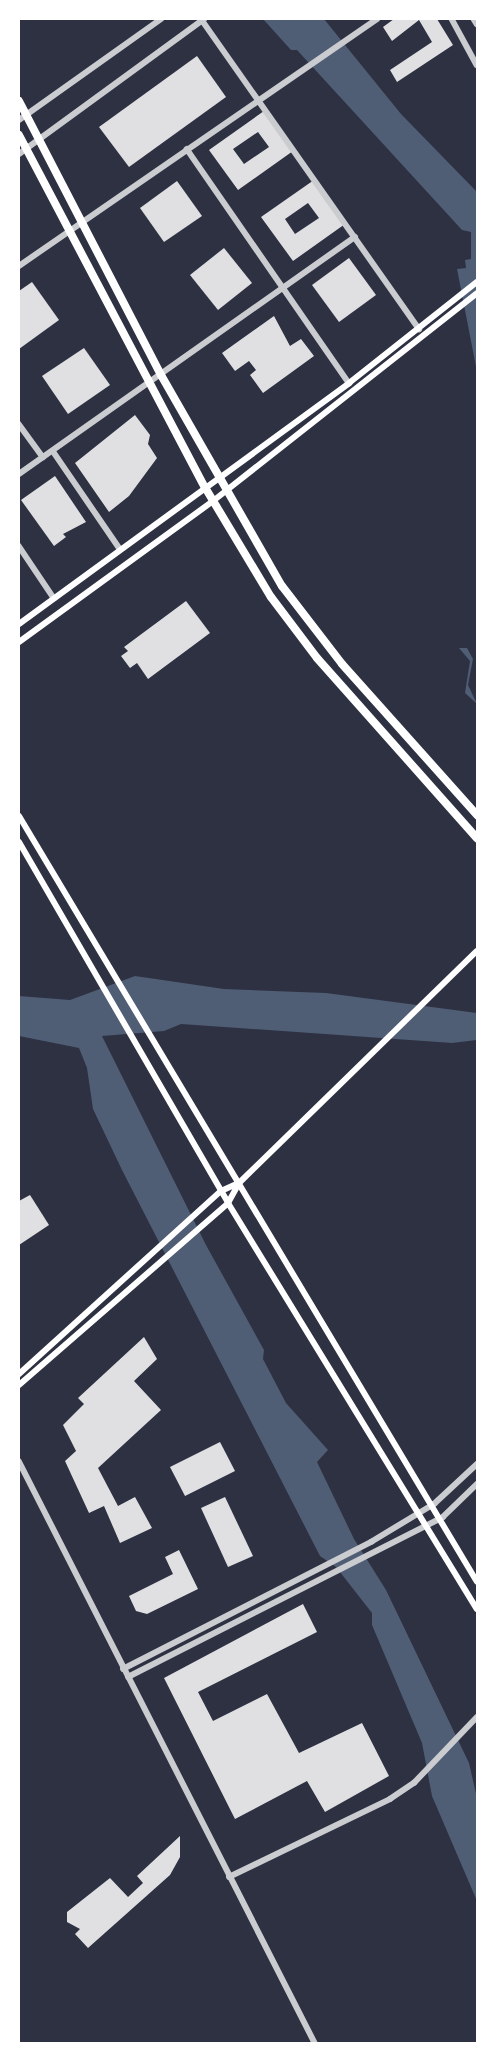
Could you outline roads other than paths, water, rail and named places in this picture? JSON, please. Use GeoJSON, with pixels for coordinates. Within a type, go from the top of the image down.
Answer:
{"type":"FeatureCollection","features":[{"type":"Feature","properties":{"kind":"main road"},"geometry":{"type":"LineString","coordinates":[[19,102],[161,376],[218,480],[282,586],[342,664],[477,815]]}},
{"type":"Feature","properties":{"kind":"main road"},"geometry":{"type":"LineString","coordinates":[[19,135],[206,489],[271,596],[317,658],[477,838]]}},
{"type":"Feature","properties":{"kind":"main road"},"geometry":{"type":"LineString","coordinates":[[19,624],[349,383],[477,282]]}},
{"type":"Feature","properties":{"kind":"main road"},"geometry":{"type":"LineString","coordinates":[[19,642],[225,491],[477,293]]}},
{"type":"Feature","properties":{"kind":"main road"},"geometry":{"type":"LineString","coordinates":[[19,816],[106,967],[443,1517],[477,1582]]}},
{"type":"Feature","properties":{"kind":"main road"},"geometry":{"type":"LineString","coordinates":[[19,842],[228,1203],[477,1608]]}},
{"type":"Feature","properties":{"kind":"main road"},"geometry":{"type":"LineString","coordinates":[[19,1385],[228,1203],[239,1182],[364,1057],[477,951]]}},
{"type":"Feature","properties":{"kind":"main road"},"geometry":{"type":"LineString","coordinates":[[19,1374],[221,1190],[239,1182]]}},
{"type":"Feature","properties":{"kind":"street"},"geometry":{"type":"LineString","coordinates":[[19,120],[161,19]]}},
{"type":"Feature","properties":{"kind":"street"},"geometry":{"type":"LineString","coordinates":[[19,154],[203,19],[258,101],[419,328]]}},
{"type":"Feature","properties":{"kind":"street"},"geometry":{"type":"LineString","coordinates":[[19,266],[376,19]]}},
{"type":"Feature","properties":{"kind":"street"},"geometry":{"type":"LineString","coordinates":[[452,19],[477,65]]}},
{"type":"Feature","properties":{"kind":"street"},"geometry":{"type":"LineString","coordinates":[[474,19],[477,24]]}},
{"type":"Feature","properties":{"kind":"street"},"geometry":{"type":"LineString","coordinates":[[188,149],[349,383]]}},
{"type":"Feature","properties":{"kind":"street"},"geometry":{"type":"LineString","coordinates":[[19,474],[161,376],[355,237]]}},
{"type":"Feature","properties":{"kind":"street"},"geometry":{"type":"LineString","coordinates":[[19,424],[44,457]]}},
{"type":"Feature","properties":{"kind":"street"},"geometry":{"type":"LineString","coordinates":[[53,451],[120,549]]}},
{"type":"Feature","properties":{"kind":"street"},"geometry":{"type":"LineString","coordinates":[[19,546],[54,598]]}},
{"type":"Feature","properties":{"kind":"street"},"geometry":{"type":"LineString","coordinates":[[19,1461],[229,1877],[316,2043]]}},
{"type":"Feature","properties":{"kind":"street"},"geometry":{"type":"LineString","coordinates":[[123,1669],[371,1542],[434,1504],[477,1464]]}},
{"type":"Feature","properties":{"kind":"street"},"geometry":{"type":"LineString","coordinates":[[128,1677],[427,1526],[443,1517],[477,1484]]}},
{"type":"Feature","properties":{"kind":"street"},"geometry":{"type":"LineString","coordinates":[[229,1877],[414,1783],[476,1718]]}},
{"type":"Feature","properties":{"kind":"water"},"geometry":{"type":"Polygon","coordinates":[[[263,19],[324,19],[401,114],[477,192],[477,372],[457,269],[466,268],[465,260],[471,259],[471,232],[462,230],[297,50],[291,50],[263,19]]]}},
{"type":"Feature","properties":{"kind":"water"},"geometry":{"type":"Polygon","coordinates":[[[459,648],[467,648],[473,659],[468,685],[477,704],[465,693],[470,661],[459,648]]]}},
{"type":"Feature","properties":{"kind":"water"},"geometry":{"type":"Polygon","coordinates":[[[135,976],[224,989],[326,993],[477,1013],[477,1040],[452,1043],[181,1024],[164,1031],[102,1036],[206,1245],[264,1350],[263,1359],[286,1403],[328,1450],[317,1462],[354,1539],[386,1590],[469,1763],[477,1798],[477,1901],[432,1796],[422,1743],[372,1625],[372,1613],[336,1567],[320,1556],[122,1170],[93,1109],[87,1068],[79,1048],[19,1036],[19,996],[70,1000],[135,976]]]}}]}
